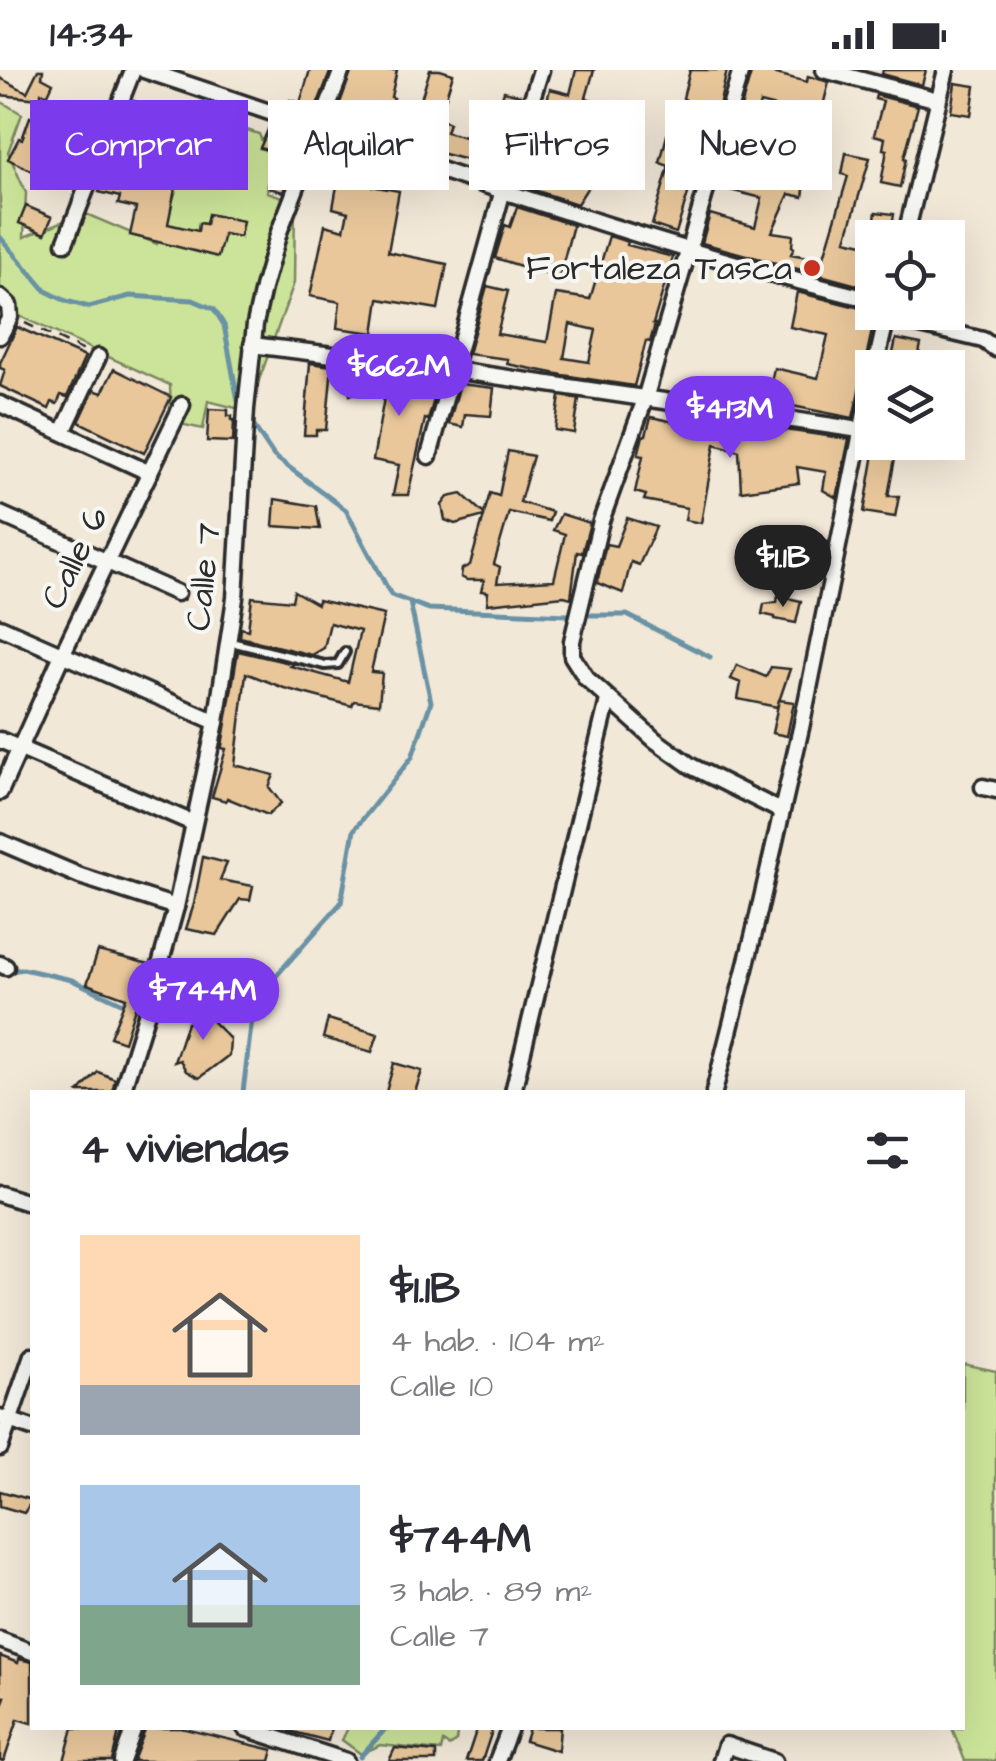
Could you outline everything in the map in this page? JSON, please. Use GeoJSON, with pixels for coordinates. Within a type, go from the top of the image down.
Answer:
{"type":"FeatureCollection","features":[{"type":"Feature","properties":{"kind":"street"},"geometry":{"type":"LineString","coordinates":[[66,243],[133,70]]}},
{"type":"Feature","properties":{"kind":"street"},"geometry":{"type":"LineString","coordinates":[[144,70],[268,111]]}},
{"type":"Feature","properties":{"kind":"street","name":"Calle 7"},"geometry":{"type":"LineString","coordinates":[[331,100],[342,70]]}},
{"type":"Feature","properties":{"kind":"street"},"geometry":{"type":"LineString","coordinates":[[532,100],[541,70]]}},
{"type":"Feature","properties":{"kind":"street"},"geometry":{"type":"LineString","coordinates":[[741,70],[645,399],[601,521],[572,641],[572,656],[586,678],[655,740],[691,766],[781,811]]}},
{"type":"Feature","properties":{"kind":"street"},"geometry":{"type":"LineString","coordinates":[[824,70],[938,100]]}},
{"type":"Feature","properties":{"kind":"street"},"geometry":{"type":"LineString","coordinates":[[910,220],[946,70]]}},
{"type":"Feature","properties":{"kind":"street","name":"Calle 7"},"geometry":{"type":"LineString","coordinates":[[123,1090],[176,907],[216,722],[235,598],[252,344],[262,288],[296,190]]}},
{"type":"Feature","properties":{"kind":"street"},"geometry":{"type":"LineString","coordinates":[[429,456],[503,190],[690,250],[855,296]]}},
{"type":"Feature","properties":{"kind":"street"},"geometry":{"type":"LineString","coordinates":[[0,297],[9,306],[10,316],[0,336]]}},
{"type":"Feature","properties":{"kind":"street"},"geometry":{"type":"LineString","coordinates":[[946,330],[984,340],[996,349]]}},
{"type":"Feature","properties":{"kind":"street"},"geometry":{"type":"LineString","coordinates":[[252,344],[855,429]]}},
{"type":"Feature","properties":{"kind":"street"},"geometry":{"type":"LineString","coordinates":[[63,432],[98,357]]}},
{"type":"Feature","properties":{"kind":"street"},"geometry":{"type":"LineString","coordinates":[[0,404],[150,473]]}},
{"type":"Feature","properties":{"kind":"street","name":"Calle 6"},"geometry":{"type":"LineString","coordinates":[[0,792],[182,405]]}},
{"type":"Feature","properties":{"kind":"street"},"geometry":{"type":"LineString","coordinates":[[715,1090],[802,728],[855,456]]}},
{"type":"Feature","properties":{"kind":"street"},"geometry":{"type":"LineString","coordinates":[[0,514],[177,593]]}},
{"type":"Feature","properties":{"kind":"street"},"geometry":{"type":"LineString","coordinates":[[0,628],[216,722]]}},
{"type":"Feature","properties":{"kind":"street"},"geometry":{"type":"LineString","coordinates":[[513,1090],[608,700]]}},
{"type":"Feature","properties":{"kind":"street"},"geometry":{"type":"LineString","coordinates":[[0,740],[193,823]]}},
{"type":"Feature","properties":{"kind":"street"},"geometry":{"type":"LineString","coordinates":[[0,842],[80,876],[176,907]]}},
{"type":"Feature","properties":{"kind":"street"},"geometry":{"type":"LineString","coordinates":[[0,1194],[30,1203]]}},
{"type":"Feature","properties":{"kind":"street"},"geometry":{"type":"LineString","coordinates":[[0,1448],[5,1418],[30,1361]]}},
{"type":"Feature","properties":{"kind":"street"},"geometry":{"type":"LineString","coordinates":[[5,1418],[30,1427]]}},
{"type":"Feature","properties":{"kind":"street"},"geometry":{"type":"LineString","coordinates":[[0,1640],[30,1651]]}},
{"type":"Feature","properties":{"kind":"street"},"geometry":{"type":"LineString","coordinates":[[122,1761],[133,1730]]}},
{"type":"Feature","properties":{"kind":"street"},"geometry":{"type":"LineString","coordinates":[[251,1730],[346,1761]]}},
{"type":"Feature","properties":{"kind":"street"},"geometry":{"type":"LineString","coordinates":[[498,1761],[509,1730]]}},
{"type":"Feature","properties":{"kind":"street"},"geometry":{"type":"LineString","coordinates":[[721,1761],[726,1745],[774,1761]]}},
{"type":"Feature","properties":{"kind":"lane"},"geometry":{"type":"LineString","coordinates":[[228,642],[325,665],[338,664],[345,652]]}},
{"type":"Feature","properties":{"kind":"path"},"geometry":{"type":"LineString","coordinates":[[10,316],[98,357]]}},
{"type":"Feature","properties":{"kind":"green space"},"geometry":{"type":"Polygon","coordinates":[[[0,101],[22,114],[8,152],[26,193],[24,237],[84,213],[157,244],[176,190],[248,190],[248,130],[259,134],[268,155],[267,192],[295,201],[294,283],[248,411],[208,401],[203,429],[171,422],[170,385],[17,315],[0,302],[0,101]]]}},
{"type":"Feature","properties":{"kind":"green space"},"geometry":{"type":"Polygon","coordinates":[[[965,1364],[996,1371],[996,1761],[965,1761],[953,1730],[965,1730],[965,1364]]]}},
{"type":"Feature","properties":{"kind":"green space"},"geometry":{"type":"Polygon","coordinates":[[[347,1730],[457,1733],[456,1741],[449,1746],[443,1742],[441,1751],[380,1745],[361,1754],[342,1740],[347,1730]]]}},
{"type":"Feature","properties":{"kind":"building"},"geometry":{"type":"Polygon","coordinates":[[[38,70],[43,70],[42,77],[53,83],[48,94],[41,93],[41,99],[0,95],[0,78],[27,92],[38,70]]]}},
{"type":"Feature","properties":{"kind":"building"},"geometry":{"type":"Polygon","coordinates":[[[310,70],[331,70],[319,100],[301,100],[310,70]]]}},
{"type":"Feature","properties":{"kind":"building"},"geometry":{"type":"Polygon","coordinates":[[[352,70],[397,70],[393,100],[341,100],[352,70]]]}},
{"type":"Feature","properties":{"kind":"building"},"geometry":{"type":"Polygon","coordinates":[[[430,70],[453,74],[445,100],[421,100],[430,70]]]}},
{"type":"Feature","properties":{"kind":"building"},"geometry":{"type":"Polygon","coordinates":[[[576,70],[594,70],[586,98],[593,100],[547,100],[550,89],[570,94],[576,70]]]}},
{"type":"Feature","properties":{"kind":"building"},"geometry":{"type":"Polygon","coordinates":[[[690,70],[727,70],[721,100],[683,98],[690,70]]]}},
{"type":"Feature","properties":{"kind":"building"},"geometry":{"type":"Polygon","coordinates":[[[752,70],[807,82],[808,76],[829,82],[824,100],[743,100],[752,70]]]}},
{"type":"Feature","properties":{"kind":"building"},"geometry":{"type":"Polygon","coordinates":[[[883,70],[926,70],[922,85],[882,74],[883,70]]]}},
{"type":"Feature","properties":{"kind":"building"},"geometry":{"type":"Polygon","coordinates":[[[955,83],[975,86],[971,115],[951,112],[955,83]]]}},
{"type":"Feature","properties":{"kind":"building"},"geometry":{"type":"Polygon","coordinates":[[[504,91],[520,95],[518,100],[501,100],[504,91]]]}},
{"type":"Feature","properties":{"kind":"building"},"geometry":{"type":"Polygon","coordinates":[[[876,95],[918,106],[900,187],[881,183],[887,150],[883,149],[885,138],[874,135],[883,101],[875,99],[876,95]]]}},
{"type":"Feature","properties":{"kind":"building"},"geometry":{"type":"Polygon","coordinates":[[[30,117],[30,170],[8,159],[19,138],[22,139],[30,117]]]}},
{"type":"Feature","properties":{"kind":"building"},"geometry":{"type":"Polygon","coordinates":[[[268,130],[268,151],[260,148],[268,130]]]}},
{"type":"Feature","properties":{"kind":"building"},"geometry":{"type":"Polygon","coordinates":[[[449,133],[469,138],[469,160],[449,155],[449,133]]]}},
{"type":"Feature","properties":{"kind":"building"},"geometry":{"type":"Polygon","coordinates":[[[846,153],[870,158],[846,240],[855,242],[855,284],[702,243],[710,214],[755,227],[762,198],[730,190],[804,190],[803,197],[789,194],[772,232],[793,235],[791,254],[823,260],[848,176],[842,174],[846,153]]]}},
{"type":"Feature","properties":{"kind":"building"},"geometry":{"type":"Polygon","coordinates":[[[665,180],[665,190],[689,190],[676,233],[652,225],[665,180]]]}},
{"type":"Feature","properties":{"kind":"building"},"geometry":{"type":"Polygon","coordinates":[[[175,190],[168,224],[198,231],[199,223],[206,224],[208,214],[243,221],[240,237],[224,234],[218,257],[130,235],[136,208],[118,204],[120,197],[99,192],[175,190]]]}},
{"type":"Feature","properties":{"kind":"building"},"geometry":{"type":"Polygon","coordinates":[[[336,190],[399,191],[388,252],[447,264],[438,309],[379,299],[374,333],[337,328],[340,302],[310,296],[325,225],[344,230],[348,212],[333,208],[336,190]]]}},
{"type":"Feature","properties":{"kind":"building"},"geometry":{"type":"Polygon","coordinates":[[[534,190],[586,190],[577,204],[534,190]]]}},
{"type":"Feature","properties":{"kind":"building"},"geometry":{"type":"Polygon","coordinates":[[[26,206],[52,217],[45,234],[19,223],[26,206]]]}},
{"type":"Feature","properties":{"kind":"building"},"geometry":{"type":"Polygon","coordinates":[[[517,207],[573,225],[559,278],[495,258],[505,225],[510,227],[517,207]]]}},
{"type":"Feature","properties":{"kind":"building"},"geometry":{"type":"Polygon","coordinates":[[[876,212],[894,214],[893,220],[875,220],[876,212]]]}},
{"type":"Feature","properties":{"kind":"building"},"geometry":{"type":"Polygon","coordinates":[[[609,236],[673,257],[634,386],[468,354],[487,286],[508,291],[497,334],[547,342],[556,294],[590,299],[609,236]],[[570,324],[564,358],[589,362],[596,330],[570,324]]]}},
{"type":"Feature","properties":{"kind":"building"},"geometry":{"type":"Polygon","coordinates":[[[797,292],[855,307],[855,330],[872,330],[868,350],[855,350],[853,418],[767,401],[774,368],[818,378],[828,335],[790,327],[797,292]]]}},
{"type":"Feature","properties":{"kind":"building"},"geometry":{"type":"Polygon","coordinates":[[[17,327],[85,357],[67,397],[61,395],[49,409],[0,386],[5,370],[0,363],[17,327]]]}},
{"type":"Feature","properties":{"kind":"building"},"geometry":{"type":"Polygon","coordinates":[[[896,339],[921,344],[920,350],[894,350],[896,339]]]}},
{"type":"Feature","properties":{"kind":"building"},"geometry":{"type":"Polygon","coordinates":[[[310,363],[332,366],[326,430],[304,435],[310,363]]]}},
{"type":"Feature","properties":{"kind":"building"},"geometry":{"type":"Polygon","coordinates":[[[345,367],[388,376],[389,373],[433,378],[439,382],[428,420],[425,419],[408,495],[393,495],[399,465],[373,460],[387,381],[350,395],[345,367]]]}},
{"type":"Feature","properties":{"kind":"building"},"geometry":{"type":"Polygon","coordinates":[[[114,369],[171,397],[144,453],[79,422],[94,390],[102,393],[114,369]]]}},
{"type":"Feature","properties":{"kind":"building"},"geometry":{"type":"Polygon","coordinates":[[[460,384],[494,388],[491,416],[465,414],[463,427],[449,424],[460,384]]]}},
{"type":"Feature","properties":{"kind":"building"},"geometry":{"type":"Polygon","coordinates":[[[560,396],[579,399],[574,433],[555,430],[560,396]]]}},
{"type":"Feature","properties":{"kind":"building"},"geometry":{"type":"Polygon","coordinates":[[[209,409],[228,410],[228,416],[234,420],[233,442],[207,441],[209,409]]]}},
{"type":"Feature","properties":{"kind":"building"},"geometry":{"type":"Polygon","coordinates":[[[651,417],[708,429],[709,423],[764,433],[763,427],[849,439],[837,498],[823,490],[826,472],[797,467],[799,483],[741,491],[739,451],[715,444],[701,523],[685,520],[687,508],[644,500],[646,495],[635,492],[643,456],[638,455],[651,417]]]}},
{"type":"Feature","properties":{"kind":"building"},"geometry":{"type":"Polygon","coordinates":[[[508,451],[533,456],[520,502],[552,512],[549,521],[509,512],[494,564],[500,567],[497,583],[554,580],[565,534],[553,530],[561,514],[590,523],[582,553],[577,552],[571,598],[487,604],[488,592],[481,591],[484,580],[461,577],[462,569],[470,565],[484,516],[455,524],[445,520],[442,505],[448,497],[462,494],[484,514],[490,493],[499,496],[508,451]]]}},
{"type":"Feature","properties":{"kind":"building"},"geometry":{"type":"Polygon","coordinates":[[[873,460],[895,460],[888,496],[899,496],[895,517],[864,512],[873,460]]]}},
{"type":"Feature","properties":{"kind":"building"},"geometry":{"type":"Polygon","coordinates":[[[275,499],[316,506],[320,529],[273,526],[275,499]]]}},
{"type":"Feature","properties":{"kind":"building"},"geometry":{"type":"Polygon","coordinates":[[[627,518],[656,527],[639,565],[631,562],[623,593],[597,583],[606,544],[616,546],[627,518]]]}},
{"type":"Feature","properties":{"kind":"building"},"geometry":{"type":"Polygon","coordinates":[[[815,540],[828,542],[822,571],[813,569],[815,540]]]}},
{"type":"Feature","properties":{"kind":"building"},"geometry":{"type":"Polygon","coordinates":[[[294,591],[317,604],[318,600],[384,615],[371,672],[382,673],[379,704],[354,701],[352,706],[284,688],[246,673],[235,765],[274,775],[269,787],[281,803],[268,815],[227,798],[226,801],[212,797],[226,749],[221,748],[238,651],[348,682],[360,631],[330,623],[324,648],[312,655],[240,637],[241,628],[248,630],[252,597],[292,601],[294,591]]]}},
{"type":"Feature","properties":{"kind":"building"},"geometry":{"type":"Polygon","coordinates":[[[778,596],[801,601],[796,623],[762,614],[764,604],[777,602],[778,596]]]}},
{"type":"Feature","properties":{"kind":"building"},"geometry":{"type":"Polygon","coordinates":[[[737,665],[766,677],[771,667],[790,669],[777,707],[738,699],[741,683],[731,679],[737,665]]]}},
{"type":"Feature","properties":{"kind":"building"},"geometry":{"type":"Polygon","coordinates":[[[779,700],[794,702],[787,736],[772,733],[779,700]]]}},
{"type":"Feature","properties":{"kind":"building"},"geometry":{"type":"Polygon","coordinates":[[[203,857],[227,863],[220,880],[253,886],[250,900],[240,899],[217,935],[186,929],[203,857]]]}},
{"type":"Feature","properties":{"kind":"building"},"geometry":{"type":"Polygon","coordinates":[[[98,951],[149,964],[124,1042],[110,1037],[126,998],[87,984],[98,951]]]}},
{"type":"Feature","properties":{"kind":"building"},"geometry":{"type":"Polygon","coordinates":[[[207,998],[220,1003],[213,1022],[230,1039],[229,1055],[199,1078],[186,1071],[180,1060],[174,1062],[187,1023],[201,1018],[207,998]]]}},
{"type":"Feature","properties":{"kind":"building"},"geometry":{"type":"Polygon","coordinates":[[[328,1019],[378,1034],[372,1052],[323,1038],[328,1019]]]}},
{"type":"Feature","properties":{"kind":"building"},"geometry":{"type":"Polygon","coordinates":[[[394,1063],[422,1071],[416,1090],[387,1090],[394,1063]]]}},
{"type":"Feature","properties":{"kind":"building"},"geometry":{"type":"Polygon","coordinates":[[[98,1072],[115,1079],[112,1090],[81,1090],[98,1072]]]}},
{"type":"Feature","properties":{"kind":"building"},"geometry":{"type":"Polygon","coordinates":[[[0,1491],[30,1499],[24,1513],[0,1506],[0,1491]]]}},
{"type":"Feature","properties":{"kind":"building"},"geometry":{"type":"Polygon","coordinates":[[[0,1656],[18,1663],[19,1659],[30,1662],[30,1722],[18,1719],[4,1761],[0,1761],[0,1710],[5,1697],[0,1696],[0,1656]]]}},
{"type":"Feature","properties":{"kind":"building"},"geometry":{"type":"Polygon","coordinates":[[[72,1730],[120,1730],[112,1761],[64,1761],[72,1730]]]}},
{"type":"Feature","properties":{"kind":"building"},"geometry":{"type":"Polygon","coordinates":[[[145,1730],[189,1730],[273,1750],[270,1761],[133,1761],[145,1730]]]}},
{"type":"Feature","properties":{"kind":"building"},"geometry":{"type":"Polygon","coordinates":[[[290,1730],[331,1730],[328,1741],[290,1730]]]}},
{"type":"Feature","properties":{"kind":"building"},"geometry":{"type":"Polygon","coordinates":[[[476,1730],[492,1730],[482,1761],[466,1761],[476,1730]]]}},
{"type":"Feature","properties":{"kind":"building"},"geometry":{"type":"Polygon","coordinates":[[[528,1730],[560,1730],[558,1751],[525,1741],[528,1730]]]}},
{"type":"Feature","properties":{"kind":"building"},"geometry":{"type":"Polygon","coordinates":[[[395,1748],[436,1752],[436,1761],[389,1761],[395,1748]]]}},
{"type":"Feature","properties":{"kind":"waterway"},"geometry":{"type":"LineString","coordinates":[[0,237],[46,291],[66,301],[89,307],[130,296],[193,300],[214,309],[224,325],[243,410]]}},
{"type":"Feature","properties":{"kind":"waterway"},"geometry":{"type":"LineString","coordinates":[[249,419],[274,456],[346,510],[391,595],[429,609],[627,615],[710,657]]}},
{"type":"Feature","properties":{"kind":"waterway"},"geometry":{"type":"LineString","coordinates":[[243,1090],[253,1010],[267,986],[341,903],[354,830],[412,757],[431,702],[410,602]]}},
{"type":"Feature","properties":{"kind":"waterway"},"geometry":{"type":"LineString","coordinates":[[0,973],[23,969],[72,980],[134,1009],[174,1006],[227,972],[267,986]]}},
{"type":"Feature","properties":{"kind":"waterway"},"geometry":{"type":"LineString","coordinates":[[360,1757],[384,1730]]}},
{"type":"Feature","properties":{"kind":"place","name":"Fortaleza Tasca"},"geometry":{"type":"Point","coordinates":[812,268]}}]}
